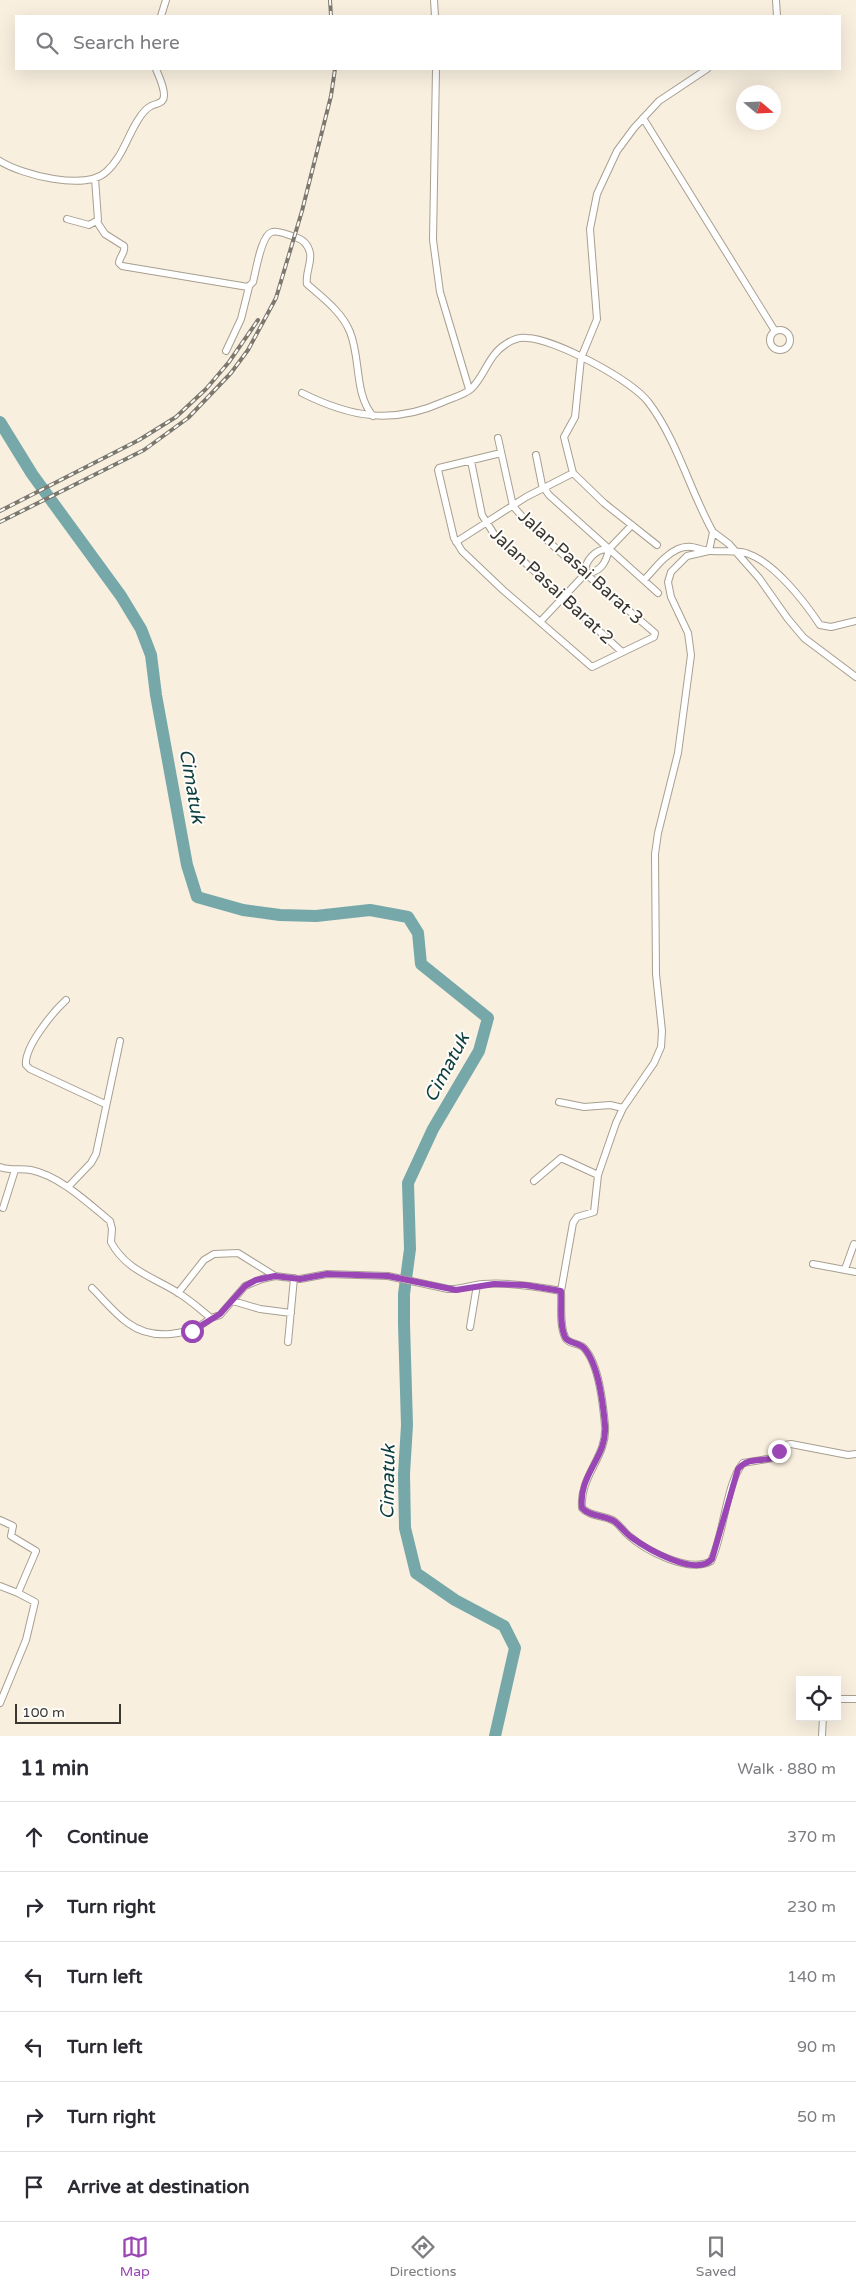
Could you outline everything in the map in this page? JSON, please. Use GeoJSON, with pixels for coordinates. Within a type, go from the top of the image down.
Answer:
{"type":"FeatureCollection","features":[{"type":"Feature","properties":{"kind":"street"},"geometry":{"type":"LineString","coordinates":[[161,15],[166,0]]}},
{"type":"Feature","properties":{"kind":"street"},"geometry":{"type":"LineString","coordinates":[[434,0],[435,15]]}},
{"type":"Feature","properties":{"kind":"street"},"geometry":{"type":"LineString","coordinates":[[776,0],[777,15]]}},
{"type":"Feature","properties":{"kind":"street"},"geometry":{"type":"LineString","coordinates":[[0,161],[25,172],[45,177],[80,181],[95,178],[106,172],[116,161],[143,112],[162,100],[164,92],[156,70]]}},
{"type":"Feature","properties":{"kind":"street"},"geometry":{"type":"LineString","coordinates":[[436,70],[432,240],[440,292],[469,390]]}},
{"type":"Feature","properties":{"kind":"street"},"geometry":{"type":"LineString","coordinates":[[657,544],[632,525],[573,473],[564,437],[575,417],[581,358],[597,319],[590,229],[597,194],[617,152],[643,118],[659,101],[705,70]]}},
{"type":"Feature","properties":{"kind":"street"},"geometry":{"type":"LineString","coordinates":[[643,118],[775,331]]}},
{"type":"Feature","properties":{"kind":"street"},"geometry":{"type":"LineString","coordinates":[[95,178],[99,218],[97,222]]}},
{"type":"Feature","properties":{"kind":"street"},"geometry":{"type":"LineString","coordinates":[[67,219],[88,225],[97,222]]}},
{"type":"Feature","properties":{"kind":"street"},"geometry":{"type":"LineString","coordinates":[[97,222],[105,234],[124,246],[124,251],[119,259],[119,263],[122,266],[249,286]]}},
{"type":"Feature","properties":{"kind":"street"},"geometry":{"type":"LineString","coordinates":[[226,352],[241,319],[249,286],[253,282],[263,241],[268,233],[274,231],[300,238],[306,244],[310,254],[306,276],[307,284],[342,316],[350,331],[357,352],[363,398],[366,408],[373,416]]}},
{"type":"Feature","properties":{"kind":"street"},"geometry":{"type":"LineString","coordinates":[[302,393],[336,409],[373,416],[397,415],[427,408],[469,390],[492,357],[505,344],[518,339],[539,340],[581,358],[634,387],[648,402],[667,434],[713,532],[735,551],[766,586],[788,620],[804,638],[856,677]]}},
{"type":"Feature","properties":{"kind":"street","name":"Jalan Pasai Barat 3"},"geometry":{"type":"LineString","coordinates":[[498,438],[513,506],[525,520],[655,634],[654,637],[622,652]]}},
{"type":"Feature","properties":{"kind":"street"},"geometry":{"type":"LineString","coordinates":[[501,452],[438,470],[456,542],[475,563],[592,667],[622,652]]}},
{"type":"Feature","properties":{"kind":"street"},"geometry":{"type":"LineString","coordinates":[[536,455],[544,487],[549,495],[561,508],[658,593]]}},
{"type":"Feature","properties":{"kind":"street","name":"Jalan Pasai Barat 2"},"geometry":{"type":"LineString","coordinates":[[471,460],[486,524],[508,549],[622,652]]}},
{"type":"Feature","properties":{"kind":"street"},"geometry":{"type":"LineString","coordinates":[[456,542],[544,487],[573,473]]}},
{"type":"Feature","properties":{"kind":"street"},"geometry":{"type":"LineString","coordinates":[[540,622],[585,574],[596,572],[601,568],[609,549],[632,525]]}},
{"type":"Feature","properties":{"kind":"street"},"geometry":{"type":"LineString","coordinates":[[709,551],[713,532]]}},
{"type":"Feature","properties":{"kind":"street"},"geometry":{"type":"LineString","coordinates":[[644,580],[666,557],[679,548],[694,546],[709,551]]}},
{"type":"Feature","properties":{"kind":"street"},"geometry":{"type":"LineString","coordinates":[[585,574],[586,565],[593,555],[603,549],[609,549]]}},
{"type":"Feature","properties":{"kind":"street"},"geometry":{"type":"LineString","coordinates":[[856,621],[831,627],[820,625],[804,601],[767,564],[756,557],[735,551],[709,551],[687,556],[674,568],[669,579],[671,597],[688,633],[691,655],[678,752],[658,833],[655,854],[656,974],[662,1040],[654,1062],[623,1108],[598,1175],[594,1212],[577,1217],[573,1223],[561,1291],[564,1335],[568,1342],[583,1347],[591,1360],[599,1384],[605,1428],[604,1445],[593,1463],[581,1495],[582,1508],[590,1514],[600,1515],[613,1521],[646,1548],[684,1563],[708,1563],[712,1559],[719,1539],[734,1478],[743,1464],[773,1458],[785,1445],[791,1444],[848,1455],[856,1454]]}},
{"type":"Feature","properties":{"kind":"street"},"geometry":{"type":"LineString","coordinates":[[66,1000],[48,1018],[29,1052],[26,1065],[30,1069],[105,1104]]}},
{"type":"Feature","properties":{"kind":"street"},"geometry":{"type":"LineString","coordinates":[[68,1187],[94,1158],[120,1041]]}},
{"type":"Feature","properties":{"kind":"street"},"geometry":{"type":"LineString","coordinates":[[559,1102],[584,1107],[610,1105],[623,1108]]}},
{"type":"Feature","properties":{"kind":"street"},"geometry":{"type":"LineString","coordinates":[[534,1181],[561,1158],[598,1175]]}},
{"type":"Feature","properties":{"kind":"street"},"geometry":{"type":"LineString","coordinates":[[0,1167],[15,1170],[31,1170],[68,1187],[110,1221],[112,1229],[111,1242],[129,1263],[151,1280],[178,1293],[211,1318]]}},
{"type":"Feature","properties":{"kind":"street"},"geometry":{"type":"LineString","coordinates":[[3,1208],[15,1170]]}},
{"type":"Feature","properties":{"kind":"street"},"geometry":{"type":"LineString","coordinates":[[845,1269],[854,1244]]}},
{"type":"Feature","properties":{"kind":"street"},"geometry":{"type":"LineString","coordinates":[[178,1293],[204,1260],[214,1254],[238,1253],[275,1276]]}},
{"type":"Feature","properties":{"kind":"street"},"geometry":{"type":"LineString","coordinates":[[813,1264],[856,1272]]}},
{"type":"Feature","properties":{"kind":"street"},"geometry":{"type":"LineString","coordinates":[[92,1288],[124,1320],[144,1331],[166,1334],[198,1329],[211,1318],[220,1314],[245,1286],[256,1280],[275,1276],[301,1279],[327,1274],[388,1276],[456,1290],[477,1285],[525,1285],[561,1291]]}},
{"type":"Feature","properties":{"kind":"street"},"geometry":{"type":"LineString","coordinates":[[288,1342],[294,1278]]}},
{"type":"Feature","properties":{"kind":"street"},"geometry":{"type":"LineString","coordinates":[[470,1327],[477,1285]]}},
{"type":"Feature","properties":{"kind":"street"},"geometry":{"type":"LineString","coordinates":[[233,1301],[260,1309],[291,1313]]}},
{"type":"Feature","properties":{"kind":"street"},"geometry":{"type":"LineString","coordinates":[[0,1520],[13,1526],[11,1536],[36,1551],[18,1593]]}},
{"type":"Feature","properties":{"kind":"street"},"geometry":{"type":"LineString","coordinates":[[0,1586],[35,1602],[26,1640],[0,1702]]}},
{"type":"Feature","properties":{"kind":"street"},"geometry":{"type":"LineString","coordinates":[[841,1699],[856,1699]]}},
{"type":"Feature","properties":{"kind":"street"},"geometry":{"type":"LineString","coordinates":[[822,1736],[823,1721]]}},
{"type":"Feature","properties":{"kind":"waterway","name":"Cimatuk"},"geometry":{"type":"LineString","coordinates":[[0,422],[32,474],[121,596],[141,629],[151,655],[156,695],[187,865],[197,897],[243,910],[280,915],[316,916],[370,910],[408,917],[418,933],[421,964],[488,1018],[479,1051],[433,1129],[408,1183],[410,1249],[404,1294],[407,1425],[404,1474],[405,1528],[416,1573],[455,1600],[504,1626],[515,1648],[495,1736]]}},
{"type":"Feature","properties":{"kind":"railway"},"geometry":{"type":"LineString","coordinates":[[330,0],[331,15]]}},
{"type":"Feature","properties":{"kind":"railway"},"geometry":{"type":"LineString","coordinates":[[0,522],[144,450],[188,418],[231,373],[248,350],[276,298],[302,211],[331,96],[335,70]]}},
{"type":"Feature","properties":{"kind":"railway"},"geometry":{"type":"LineString","coordinates":[[0,511],[139,440],[176,417],[206,389],[229,362],[258,320]]}},
{"type":"Feature","properties":{"kind":"route"},"geometry":{"type":"LineString","coordinates":[[192,1331],[220,1314],[245,1286],[256,1280],[275,1276],[300,1279],[327,1274],[388,1276],[456,1290],[477,1285],[494,1284],[525,1285],[561,1291],[564,1335],[568,1342],[583,1347],[591,1360],[599,1384],[604,1416],[604,1445],[593,1463],[581,1495],[582,1508],[585,1512],[600,1515],[613,1521],[646,1548],[678,1562],[704,1564],[711,1561],[738,1469],[749,1461],[773,1458],[779,1451]]}}]}
